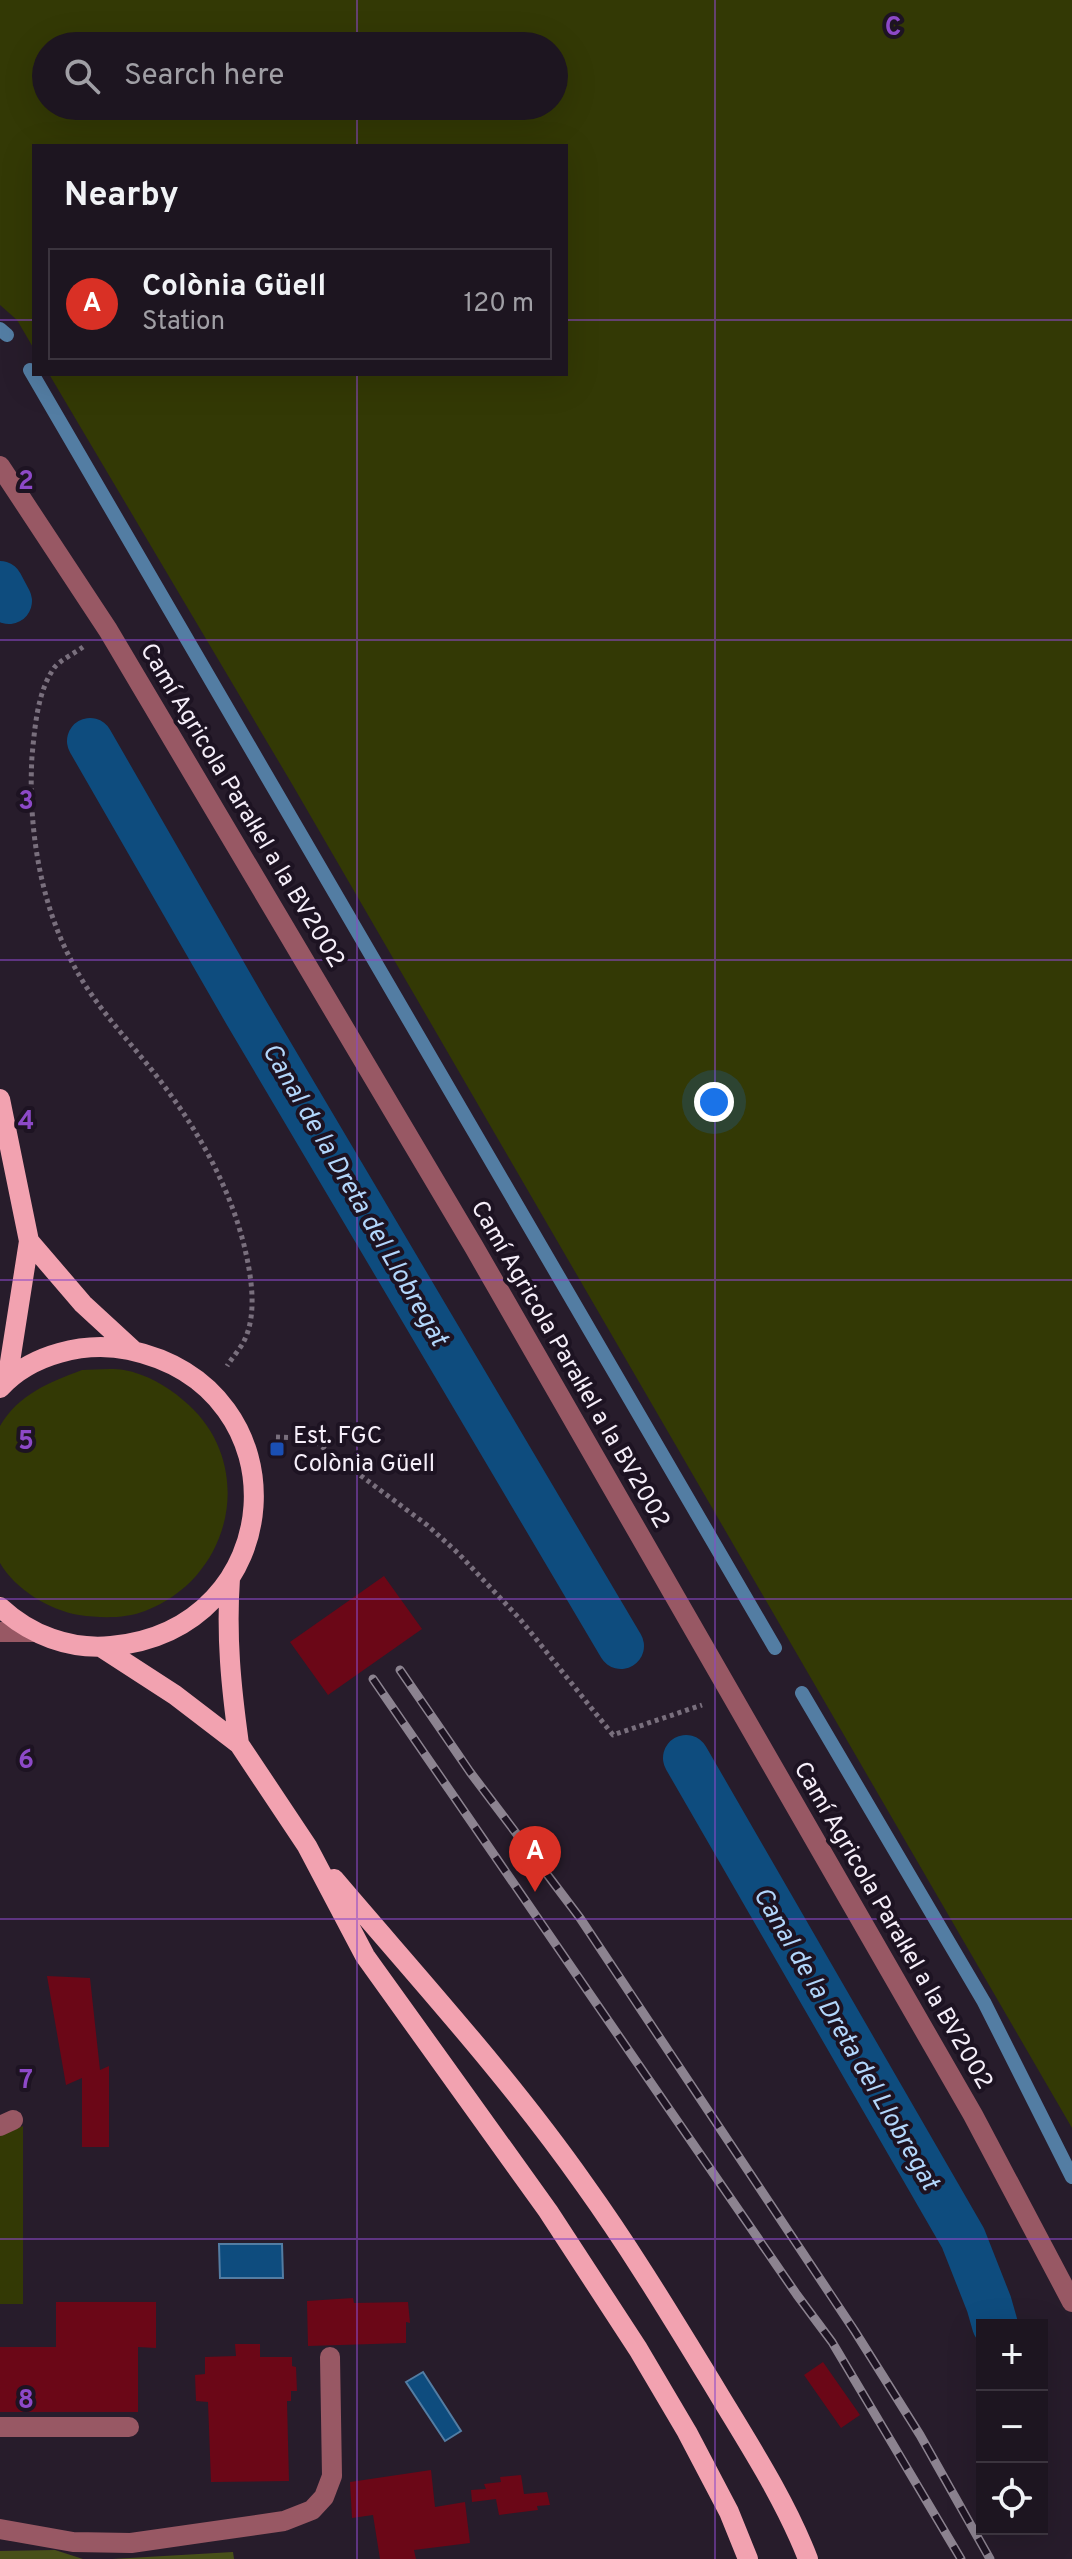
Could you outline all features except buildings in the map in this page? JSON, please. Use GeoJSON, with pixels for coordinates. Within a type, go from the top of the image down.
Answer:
{"type":"FeatureCollection","features":[{"type":"Feature","properties":{"kind":"main road"},"geometry":{"type":"LineString","coordinates":[[0,1099],[29,1241],[3,1384]]}},
{"type":"Feature","properties":{"kind":"main road"},"geometry":{"type":"LineString","coordinates":[[29,1241],[83,1304],[135,1352]]}},
{"type":"Feature","properties":{"kind":"main road"},"geometry":{"type":"LineString","coordinates":[[0,1607],[34,1632],[66,1643],[101,1647],[134,1644],[189,1621],[213,1600],[242,1558],[250,1530],[253,1497],[251,1465],[243,1439],[229,1413],[210,1389],[179,1368],[135,1352],[114,1347],[91,1347],[62,1352],[35,1362],[3,1384]]}},
{"type":"Feature","properties":{"kind":"main road"},"geometry":{"type":"LineString","coordinates":[[230,1578],[227,1619],[229,1670],[239,1744]]}},
{"type":"Feature","properties":{"kind":"main road"},"geometry":{"type":"LineString","coordinates":[[101,1647],[184,1701],[239,1744],[307,1846],[365,1956],[548,2211],[638,2349],[729,2512],[748,2559]]}},
{"type":"Feature","properties":{"kind":"main road"},"geometry":{"type":"LineString","coordinates":[[307,1846],[486,2055],[584,2183],[663,2302],[738,2425],[808,2559]]}},
{"type":"Feature","properties":{"kind":"street","name":"Camí Agricola Paral·lel a la BV2002"},"geometry":{"type":"LineString","coordinates":[[0,466],[108,630],[474,1247],[973,2115],[1072,2302]]}},
{"type":"Feature","properties":{"kind":"street"},"geometry":{"type":"LineString","coordinates":[[0,1632],[34,1632]]}},
{"type":"Feature","properties":{"kind":"street"},"geometry":{"type":"LineString","coordinates":[[0,2529],[73,2542],[131,2543],[284,2521],[312,2510],[324,2497],[332,2476],[330,2357]]}},
{"type":"Feature","properties":{"kind":"street"},"geometry":{"type":"LineString","coordinates":[[0,2427],[129,2427]]}},
{"type":"Feature","properties":{"kind":"path"},"geometry":{"type":"LineString","coordinates":[[108,630],[55,667],[38,706],[31,817],[46,894],[57,930],[72,963],[92,996],[180,1108],[218,1172],[238,1222],[249,1269],[252,1307],[245,1339],[210,1389]]}},
{"type":"Feature","properties":{"kind":"path"},"geometry":{"type":"LineString","coordinates":[[243,1439],[300,1438],[317,1443],[427,1525],[494,1589],[613,1735],[732,1694]]}},
{"type":"Feature","properties":{"kind":"green space"},"geometry":{"type":"Polygon","coordinates":[[[0,0],[1072,0],[1072,2128],[292,784],[50,376],[568,376],[568,144],[32,144],[32,346],[17,320],[0,305],[0,0]]]}},
{"type":"Feature","properties":{"kind":"green space"},"geometry":{"type":"Polygon","coordinates":[[[114,1369],[140,1374],[177,1395],[207,1425],[221,1454],[227,1485],[226,1516],[216,1545],[199,1572],[175,1595],[145,1611],[129,1615],[87,1616],[56,1608],[24,1590],[0,1563],[0,1426],[25,1398],[46,1385],[82,1370],[114,1369]]]}},
{"type":"Feature","properties":{"kind":"green space"},"geometry":{"type":"Polygon","coordinates":[[[23,2126],[23,2304],[0,2304],[0,2136],[23,2126]]]}},
{"type":"Feature","properties":{"kind":"green space"},"geometry":{"type":"Polygon","coordinates":[[[55,2550],[83,2559],[0,2559],[0,2551],[55,2550]]]}},
{"type":"Feature","properties":{"kind":"green space"},"geometry":{"type":"Polygon","coordinates":[[[233,2552],[234,2559],[112,2559],[233,2552]]]}},
{"type":"Feature","properties":{"kind":"water"},"geometry":{"type":"Polygon","coordinates":[[[219,2244],[282,2244],[283,2278],[220,2278],[219,2244]]]}},
{"type":"Feature","properties":{"kind":"water"},"geometry":{"type":"Polygon","coordinates":[[[423,2372],[461,2431],[445,2441],[406,2382],[423,2372]]]}},
{"type":"Feature","properties":{"kind":"waterway"},"geometry":{"type":"LineString","coordinates":[[0,329],[7,335]]}},
{"type":"Feature","properties":{"kind":"waterway"},"geometry":{"type":"LineString","coordinates":[[33,376],[775,1648]]}},
{"type":"Feature","properties":{"kind":"waterway","name":"Canal de la Dreta del Llobregat"},"geometry":{"type":"LineString","coordinates":[[0,584],[9,601]]}},
{"type":"Feature","properties":{"kind":"waterway","name":"Canal de la Dreta del Llobregat"},"geometry":{"type":"LineString","coordinates":[[90,741],[246,1012],[621,1646]]}},
{"type":"Feature","properties":{"kind":"waterway"},"geometry":{"type":"LineString","coordinates":[[802,1693],[984,2002],[1072,2177]]}},
{"type":"Feature","properties":{"kind":"waterway","name":"Canal de la Dreta del Llobregat"},"geometry":{"type":"LineString","coordinates":[[686,1758],[963,2238],[993,2319]]}},
{"type":"Feature","properties":{"kind":"railway"},"geometry":{"type":"LineString","coordinates":[[400,1670],[470,1772],[580,1918],[854,2330],[920,2435],[990,2559]]}},
{"type":"Feature","properties":{"kind":"railway"},"geometry":{"type":"LineString","coordinates":[[373,1679],[832,2342],[961,2559]]}},
{"type":"Feature","properties":{"kind":"place","name":"Est. FGC Colònia Güell"},"geometry":{"type":"Point","coordinates":[277,1449]}},
{"type":"Feature","properties":{"kind":"place","name":"Colònia Güell"},"geometry":{"type":"Point","coordinates":[535,1892]}}]}
